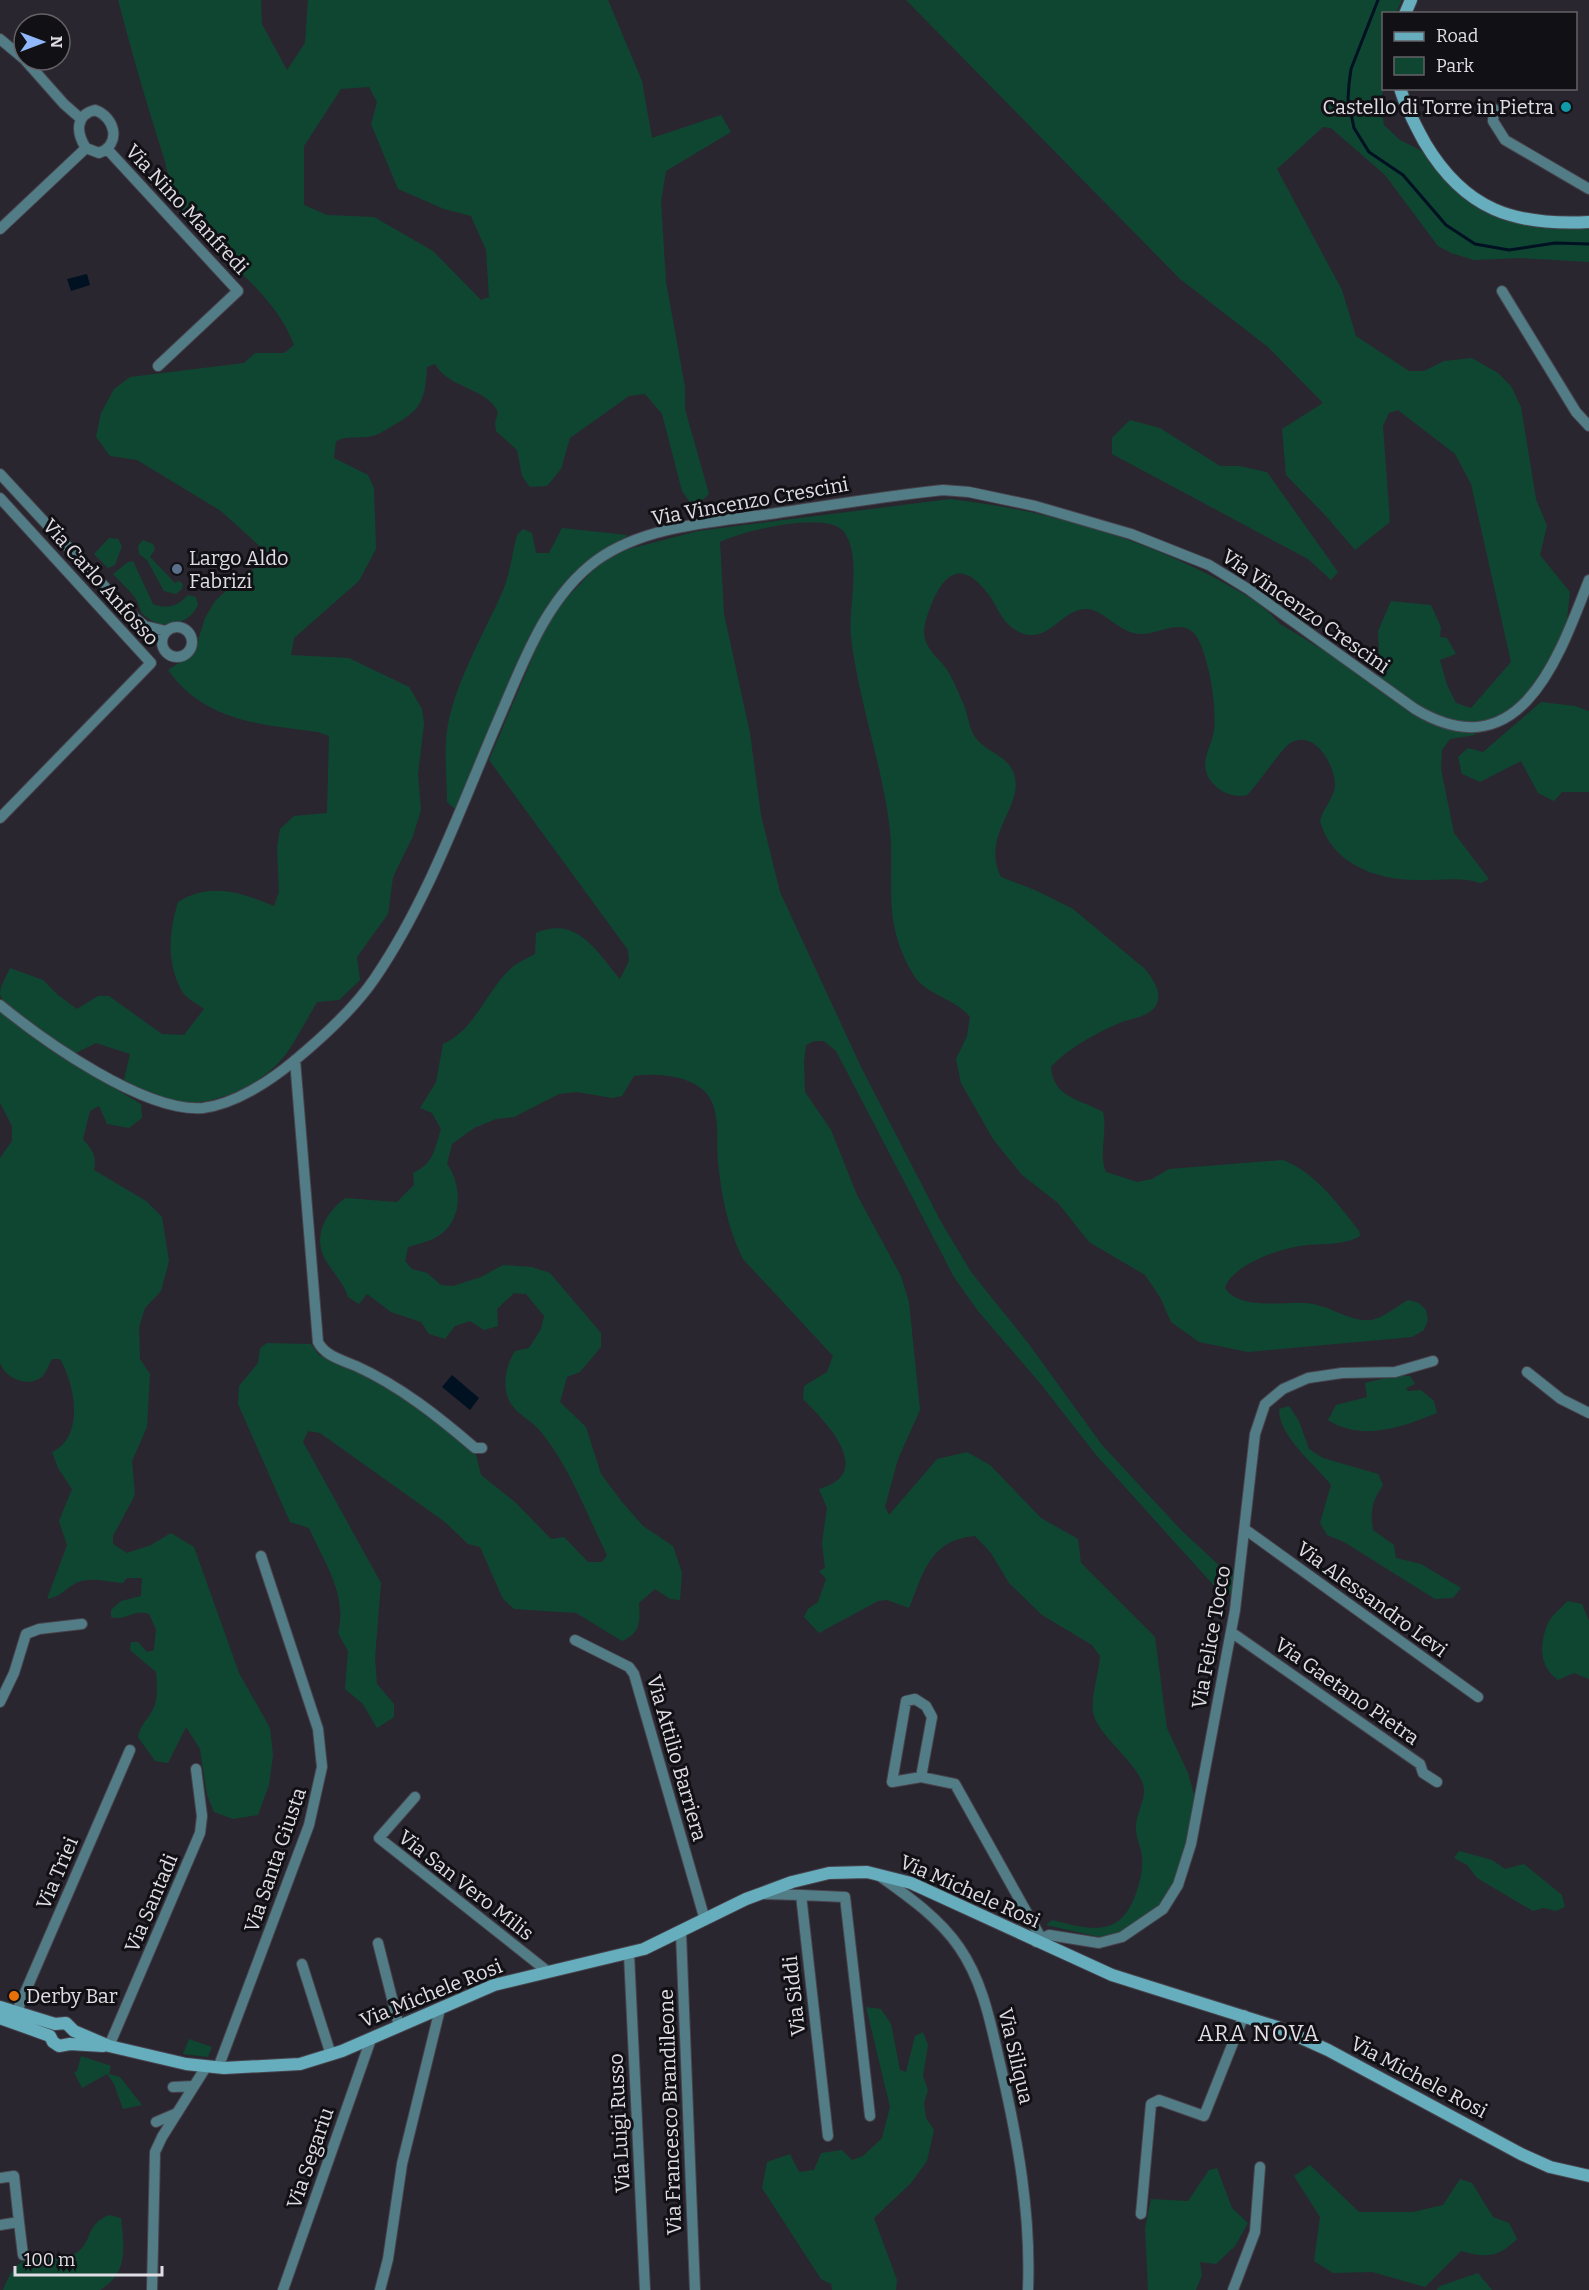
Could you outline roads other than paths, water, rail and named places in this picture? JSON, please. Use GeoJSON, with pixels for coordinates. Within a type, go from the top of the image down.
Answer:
{"type":"FeatureCollection","features":[{"type":"Feature","properties":{"kind":"street"},"geometry":{"type":"LineString","coordinates":[[0,39],[12,50]]}},
{"type":"Feature","properties":{"kind":"street"},"geometry":{"type":"LineString","coordinates":[[35,72],[63,104],[80,118]]}},
{"type":"Feature","properties":{"kind":"street"},"geometry":{"type":"LineString","coordinates":[[1401,90],[1406,108],[1446,174],[1470,196],[1494,211],[1520,219],[1561,223],[1589,222]]}},
{"type":"Feature","properties":{"kind":"street"},"geometry":{"type":"LineString","coordinates":[[1494,109],[1493,121],[1505,140],[1589,189]]}},
{"type":"Feature","properties":{"kind":"street"},"geometry":{"type":"LineString","coordinates":[[95,110],[103,113],[110,120],[113,140],[108,150],[99,153],[86,148],[81,141],[80,118],[85,112],[95,110]]}},
{"type":"Feature","properties":{"kind":"street"},"geometry":{"type":"LineString","coordinates":[[0,229],[86,148]]}},
{"type":"Feature","properties":{"kind":"street","name":"Via Nino Manfredi"},"geometry":{"type":"LineString","coordinates":[[108,150],[238,291],[158,366]]}},
{"type":"Feature","properties":{"kind":"street"},"geometry":{"type":"LineString","coordinates":[[1502,291],[1576,412],[1589,426]]}},
{"type":"Feature","properties":{"kind":"street"},"geometry":{"type":"LineString","coordinates":[[0,474],[130,614],[145,626],[166,631],[176,627],[184,628],[190,634],[192,644],[183,656],[173,656],[166,652],[162,642],[166,631]]}},
{"type":"Feature","properties":{"kind":"street","name":"Via Vincenzo Crescini"},"geometry":{"type":"LineString","coordinates":[[0,1005],[81,1064],[177,1107],[196,1108],[217,1105],[254,1088],[295,1060],[320,1038],[369,986],[413,913],[522,667],[551,612],[582,573],[607,553],[629,543],[686,528],[906,494],[960,491],[1009,500],[1131,534],[1209,565],[1248,589],[1415,709],[1446,724],[1469,729],[1487,727],[1506,718],[1543,684],[1568,634],[1589,580]]}},
{"type":"Feature","properties":{"kind":"street","name":"Via Carlo Anfosso"},"geometry":{"type":"LineString","coordinates":[[0,498],[151,663],[0,818]]}},
{"type":"Feature","properties":{"kind":"street"},"geometry":{"type":"LineString","coordinates":[[151,663],[166,652]]}},
{"type":"Feature","properties":{"kind":"street"},"geometry":{"type":"LineString","coordinates":[[295,1060],[318,1342],[328,1354],[370,1372],[417,1401],[475,1448],[482,1448]]}},
{"type":"Feature","properties":{"kind":"street","name":"Via Felice Tocco"},"geometry":{"type":"LineString","coordinates":[[1039,1940],[1052,1935],[1094,1942],[1112,1941],[1130,1933],[1158,1914],[1172,1898],[1182,1875],[1191,1844],[1231,1632],[1246,1530],[1257,1425],[1262,1410],[1273,1396],[1298,1382],[1319,1376],[1395,1372],[1432,1361]]}},
{"type":"Feature","properties":{"kind":"street"},"geometry":{"type":"LineString","coordinates":[[1527,1372],[1561,1398],[1589,1413]]}},
{"type":"Feature","properties":{"kind":"street","name":"Via Alessandro Levi"},"geometry":{"type":"LineString","coordinates":[[1246,1530],[1478,1697]]}},
{"type":"Feature","properties":{"kind":"street","name":"Via Santa Giusta"},"geometry":{"type":"LineString","coordinates":[[212,2067],[309,1825],[321,1767],[318,1729],[261,1556]]}},
{"type":"Feature","properties":{"kind":"street"},"geometry":{"type":"LineString","coordinates":[[0,1702],[12,1678],[23,1638],[27,1633],[82,1624]]}},
{"type":"Feature","properties":{"kind":"street","name":"Via Gaetano Pietra"},"geometry":{"type":"LineString","coordinates":[[1231,1632],[1420,1764],[1423,1773],[1437,1782]]}},
{"type":"Feature","properties":{"kind":"street","name":"Via Attilio Barriera"},"geometry":{"type":"LineString","coordinates":[[575,1640],[628,1667],[634,1674],[705,1920]]}},
{"type":"Feature","properties":{"kind":"street"},"geometry":{"type":"LineString","coordinates":[[921,1777],[932,1718],[926,1706],[915,1699],[906,1701],[892,1782],[921,1777],[955,1784],[1039,1940]]}},
{"type":"Feature","properties":{"kind":"street","name":"Via Triei"},"geometry":{"type":"LineString","coordinates":[[17,2011],[130,1750]]}},
{"type":"Feature","properties":{"kind":"street","name":"Via Santadi"},"geometry":{"type":"LineString","coordinates":[[109,2046],[200,1833],[202,1813],[196,1769]]}},
{"type":"Feature","properties":{"kind":"street","name":"Via San Vero Milis"},"geometry":{"type":"LineString","coordinates":[[415,1797],[379,1838],[547,1971]]}},
{"type":"Feature","properties":{"kind":"street","name":"Via Michele Rosi"},"geometry":{"type":"LineString","coordinates":[[53,2030],[56,2044],[63,2046],[70,2044],[109,2046],[212,2067],[282,2066],[331,2055],[494,1985],[629,1954],[681,1933],[759,1894],[819,1874],[876,1873],[911,1883],[1113,1975],[1244,2015],[1328,2050],[1521,2154],[1550,2166],[1589,2176]]}},
{"type":"Feature","properties":{"kind":"street","name":"Via Siliqua"},"geometry":{"type":"LineString","coordinates":[[876,1873],[924,1910],[947,1932],[965,1957],[981,1990],[1019,2152],[1027,2217],[1028,2290]]}},
{"type":"Feature","properties":{"kind":"street"},"geometry":{"type":"LineString","coordinates":[[759,1894],[845,1897],[870,2116]]}},
{"type":"Feature","properties":{"kind":"street","name":"Via Siddi"},"geometry":{"type":"LineString","coordinates":[[801,1895],[828,2136]]}},
{"type":"Feature","properties":{"kind":"street","name":"Via Francesco Brandileone"},"geometry":{"type":"LineString","coordinates":[[681,1933],[695,2290]]}},
{"type":"Feature","properties":{"kind":"street"},"geometry":{"type":"LineString","coordinates":[[378,1943],[399,2026]]}},
{"type":"Feature","properties":{"kind":"street","name":"Via Luigi Russo"},"geometry":{"type":"LineString","coordinates":[[629,1954],[645,2290]]}},
{"type":"Feature","properties":{"kind":"street"},"geometry":{"type":"LineString","coordinates":[[302,1964],[331,2055]]}},
{"type":"Feature","properties":{"kind":"street","name":"Via Michele Rosi"},"geometry":{"type":"LineString","coordinates":[[0,2007],[17,2011],[53,2030]]}},
{"type":"Feature","properties":{"kind":"street"},"geometry":{"type":"LineString","coordinates":[[380,2290],[388,2259],[402,2164],[440,2008]]}},
{"type":"Feature","properties":{"kind":"street"},"geometry":{"type":"LineString","coordinates":[[1141,2214],[1150,2105],[1159,2100],[1204,2116],[1244,2015]]}},
{"type":"Feature","properties":{"kind":"street","name":"Via Michele Rosi"},"geometry":{"type":"LineString","coordinates":[[0,2018],[53,2030],[66,2023],[74,2031],[109,2046]]}},
{"type":"Feature","properties":{"kind":"street"},"geometry":{"type":"LineString","coordinates":[[70,2044],[74,2031]]}},
{"type":"Feature","properties":{"kind":"street","name":"Via Segariu"},"geometry":{"type":"LineString","coordinates":[[283,2290],[370,2038]]}},
{"type":"Feature","properties":{"kind":"street"},"geometry":{"type":"LineString","coordinates":[[152,2290],[154,2157],[159,2142],[194,2086],[212,2067]]}},
{"type":"Feature","properties":{"kind":"street"},"geometry":{"type":"LineString","coordinates":[[173,2087],[194,2086]]}},
{"type":"Feature","properties":{"kind":"street"},"geometry":{"type":"LineString","coordinates":[[156,2122],[177,2113]]}},
{"type":"Feature","properties":{"kind":"street"},"geometry":{"type":"LineString","coordinates":[[1233,2290],[1255,2232],[1260,2167]]}},
{"type":"Feature","properties":{"kind":"street"},"geometry":{"type":"LineString","coordinates":[[0,2178],[14,2176],[23,2255]]}},
{"type":"Feature","properties":{"kind":"street"},"geometry":{"type":"LineString","coordinates":[[0,2225],[19,2222]]}},
{"type":"Feature","properties":{"kind":"water"},"geometry":{"type":"Polygon","coordinates":[[[87,274],[90,285],[71,291],[67,279],[87,274]]]}},
{"type":"Feature","properties":{"kind":"water"},"geometry":{"type":"Polygon","coordinates":[[[452,1375],[479,1398],[470,1410],[442,1387],[452,1375]]]}},
{"type":"Feature","properties":{"kind":"waterway"},"geometry":{"type":"LineString","coordinates":[[1378,0],[1351,69],[1348,99],[1354,128],[1369,152],[1403,175],[1446,225],[1475,244],[1509,250],[1555,243],[1589,244]]}},
{"type":"Feature","properties":{"kind":"place","name":"Castello di Torre in Pietra"},"geometry":{"type":"Point","coordinates":[1566,107]}},
{"type":"Feature","properties":{"kind":"place","name":"Largo Aldo Fabrizi"},"geometry":{"type":"Point","coordinates":[177,569]}},
{"type":"Feature","properties":{"kind":"place","name":"Derby Bar"},"geometry":{"type":"Point","coordinates":[14,1996]}},
{"type":"Feature","properties":{"kind":"district","name":"ARA NOVA"},"geometry":{"type":"Point","coordinates":[1259,2033]}}]}
